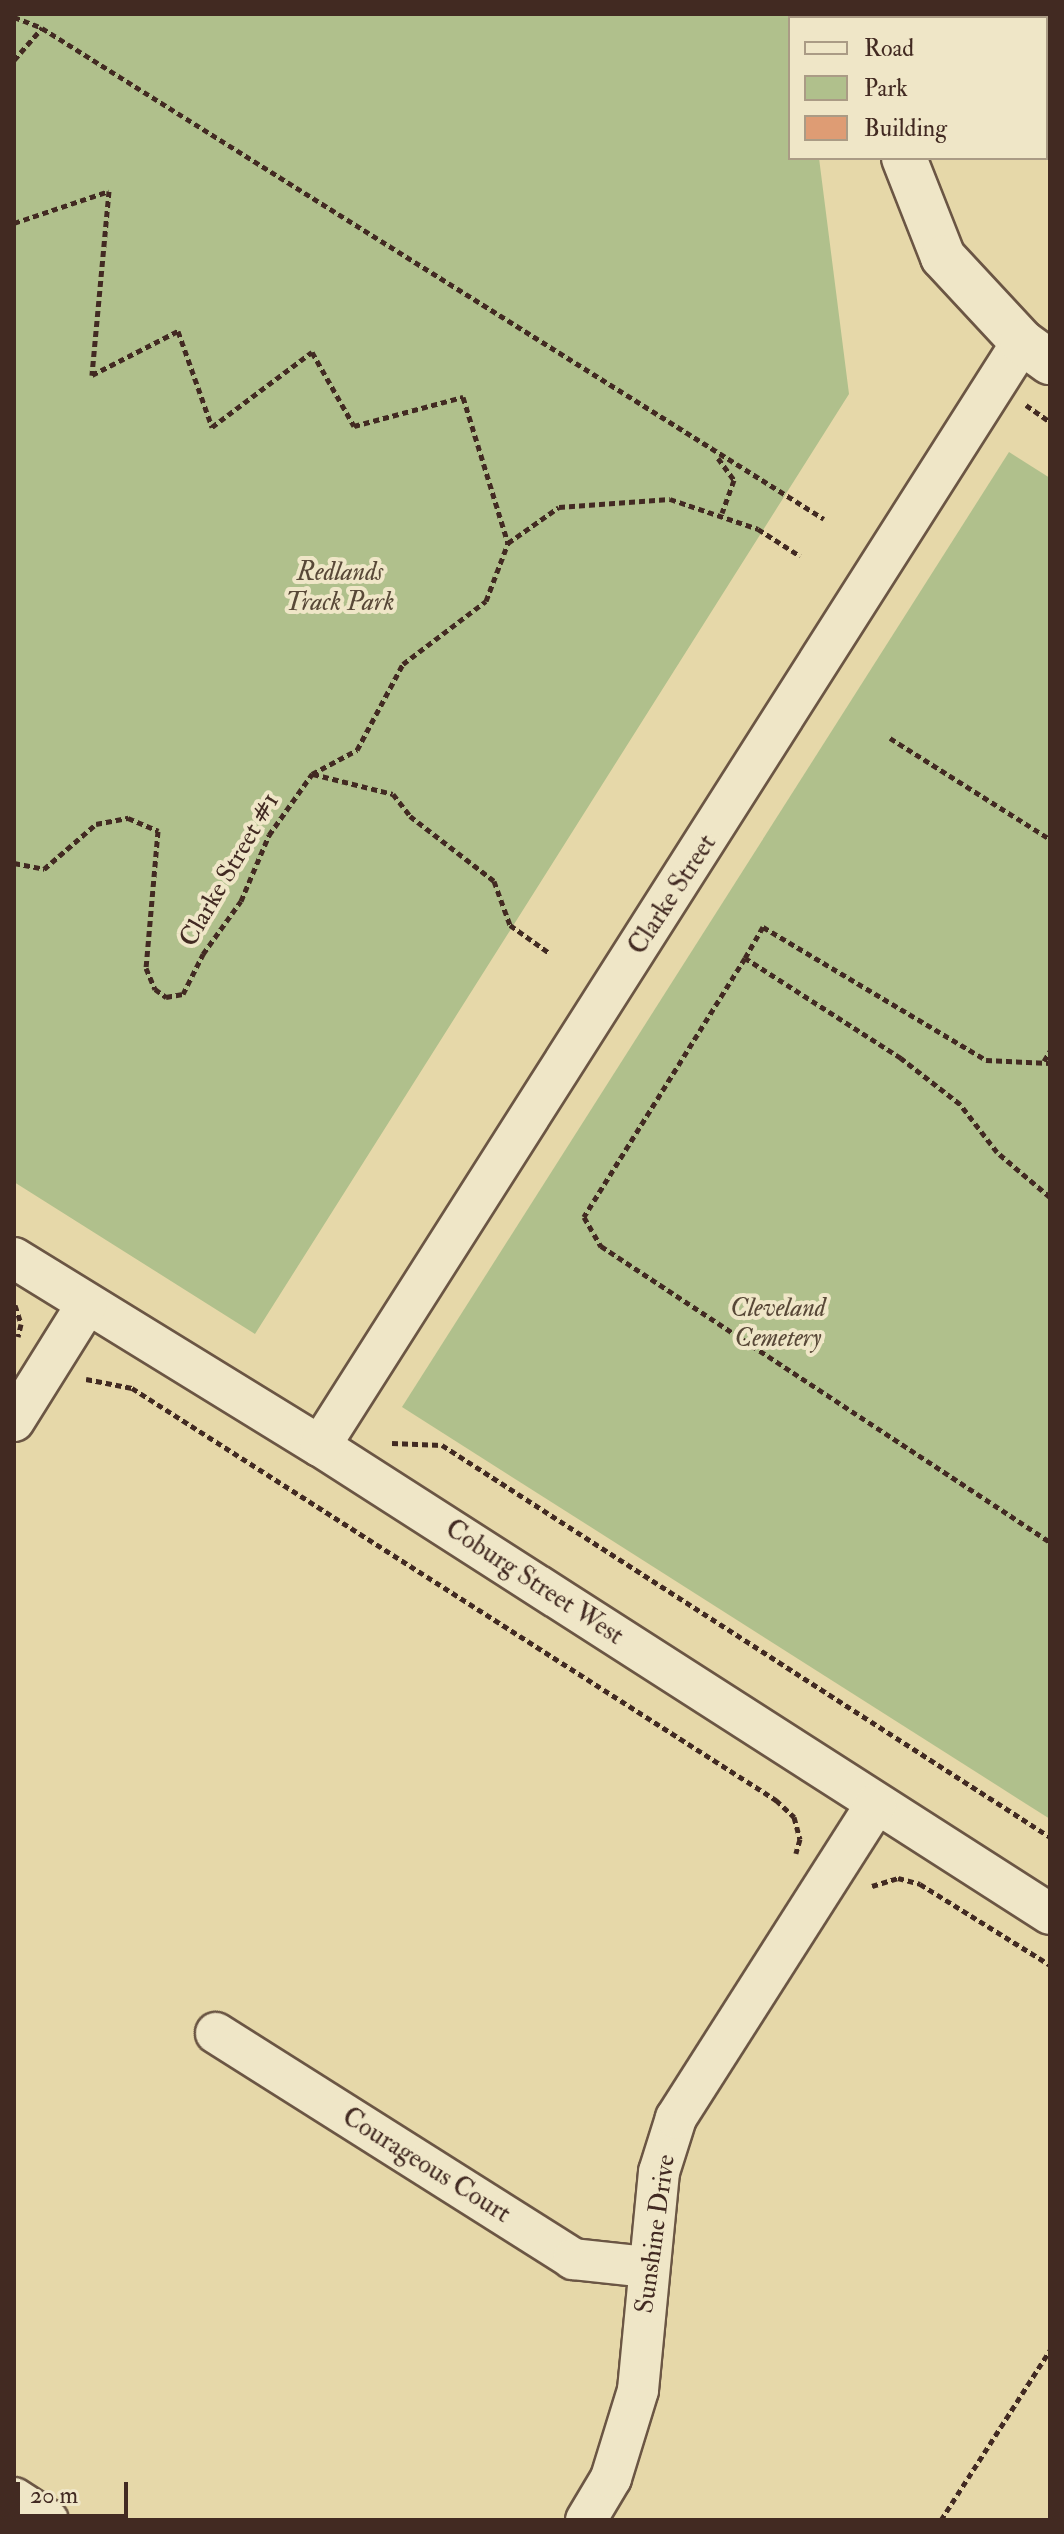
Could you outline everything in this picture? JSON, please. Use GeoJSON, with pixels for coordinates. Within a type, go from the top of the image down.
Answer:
{"type":"FeatureCollection","features":[{"type":"Feature","properties":{"kind":"main road"},"geometry":{"type":"LineString","coordinates":[[905,160],[943,257],[1036,352]]}},
{"type":"Feature","properties":{"kind":"street","name":"Clarke Street"},"geometry":{"type":"LineString","coordinates":[[320,1446],[1036,352]]}},
{"type":"Feature","properties":{"kind":"street","name":"Coburg Street West"},"geometry":{"type":"LineString","coordinates":[[14,1258],[320,1446],[1050,1914]]}},
{"type":"Feature","properties":{"kind":"street"},"geometry":{"type":"LineString","coordinates":[[14,1421],[87,1304]]}},
{"type":"Feature","properties":{"kind":"street","name":"Sunshine Drive"},"geometry":{"type":"LineString","coordinates":[[586,2520],[611,2478],[638,2390],[647,2267],[659,2172],[676,2118],[876,1804]]}},
{"type":"Feature","properties":{"kind":"street","name":"Courageous Court"},"geometry":{"type":"LineString","coordinates":[[216,2033],[573,2259],[647,2267]]}},
{"type":"Feature","properties":{"kind":"street"},"geometry":{"type":"LineString","coordinates":[[14,2498],[48,2520]]}},
{"type":"Feature","properties":{"kind":"path"},"geometry":{"type":"LineString","coordinates":[[14,17],[42,28],[716,455],[824,519]]}},
{"type":"Feature","properties":{"kind":"path"},"geometry":{"type":"LineString","coordinates":[[14,60],[42,28]]}},
{"type":"Feature","properties":{"kind":"path"},"geometry":{"type":"LineString","coordinates":[[14,223],[109,191],[92,375],[178,331],[212,427],[312,352],[354,426],[463,397],[508,543],[559,507],[670,499],[722,513],[800,556]]}},
{"type":"Feature","properties":{"kind":"path"},"geometry":{"type":"LineString","coordinates":[[716,455],[734,480],[722,513]]}},
{"type":"Feature","properties":{"kind":"path","name":"Clarke Street #1"},"geometry":{"type":"LineString","coordinates":[[14,863],[44,869],[96,824],[128,818],[158,831],[146,968],[155,989],[166,997],[183,994],[203,954],[241,901],[269,835],[312,774],[357,750],[403,664],[486,601],[508,543]]}},
{"type":"Feature","properties":{"kind":"path"},"geometry":{"type":"LineString","coordinates":[[890,738],[1050,839]]}},
{"type":"Feature","properties":{"kind":"path"},"geometry":{"type":"LineString","coordinates":[[312,774],[393,794],[410,816],[494,881],[510,925],[548,952]]}},
{"type":"Feature","properties":{"kind":"path"},"geometry":{"type":"LineString","coordinates":[[1050,1051],[1047,1062],[986,1060],[763,927],[584,1217],[601,1246],[1050,1542]]}},
{"type":"Feature","properties":{"kind":"path"},"geometry":{"type":"LineString","coordinates":[[745,958],[925,1076],[960,1104],[997,1152],[1050,1197]]}},
{"type":"Feature","properties":{"kind":"path"},"geometry":{"type":"LineString","coordinates":[[14,1304],[21,1324],[17,1340],[24,1344]]}},
{"type":"Feature","properties":{"kind":"path"},"geometry":{"type":"LineString","coordinates":[[78,1377],[132,1388],[736,1774],[786,1807],[800,1839]]}},
{"type":"Feature","properties":{"kind":"path"},"geometry":{"type":"LineString","coordinates":[[384,1442],[442,1445],[1050,1837]]}},
{"type":"Feature","properties":{"kind":"path"},"geometry":{"type":"LineString","coordinates":[[874,1885],[898,1878],[920,1884],[1050,1965]]}},
{"type":"Feature","properties":{"kind":"path"},"geometry":{"type":"LineString","coordinates":[[941,2520],[1050,2350]]}},
{"type":"Feature","properties":{"kind":"green space","name":"Redlands Track Park"},"geometry":{"type":"Polygon","coordinates":[[[14,14],[801,14],[788,16],[788,160],[819,160],[849,394],[255,1334],[14,1182],[14,14]]]}},
{"type":"Feature","properties":{"kind":"green space","name":"Cleveland Cemetery"},"geometry":{"type":"Polygon","coordinates":[[[1009,452],[1050,478],[1050,1819],[402,1407],[1009,452]]]}},
{"type":"Feature","properties":{"kind":"building"},"geometry":{"type":"Polygon","coordinates":[[[983,14],[1047,14],[1047,16],[983,14]]]}}]}
